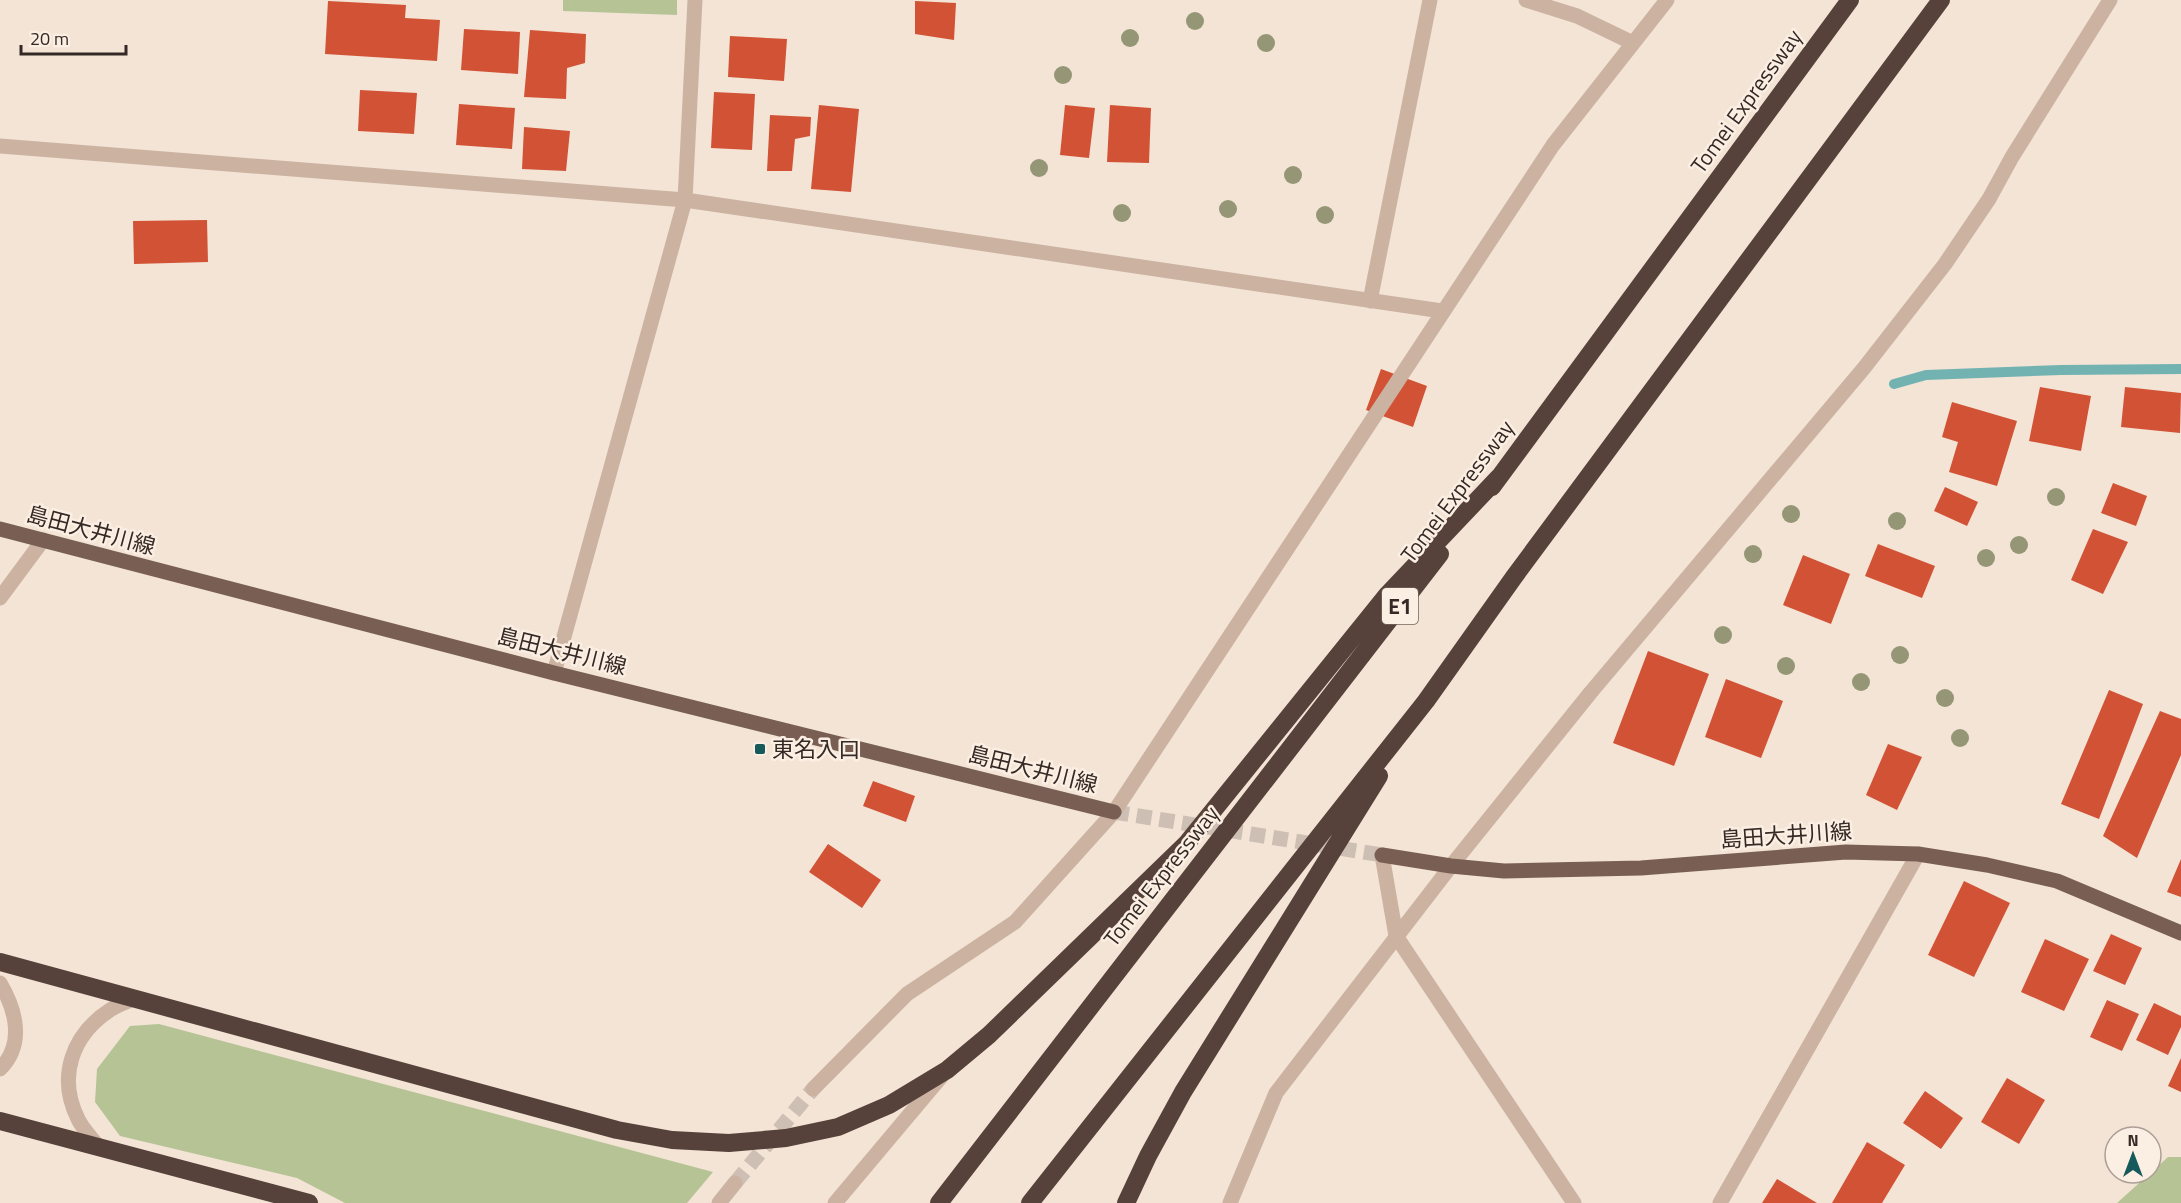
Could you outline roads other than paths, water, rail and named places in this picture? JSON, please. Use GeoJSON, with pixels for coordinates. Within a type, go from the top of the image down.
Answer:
{"type":"FeatureCollection","features":[{"type":"Feature","properties":{"kind":"highway","name":"Tomei Expressway"},"geometry":{"type":"LineString","coordinates":[[939,1203],[1499,477],[1850,0]]}},
{"type":"Feature","properties":{"kind":"highway"},"geometry":{"type":"LineString","coordinates":[[1030,1203],[1426,701],[1521,567],[1941,0]]}},
{"type":"Feature","properties":{"kind":"highway"},"geometry":{"type":"LineString","coordinates":[[0,962],[616,1130],[672,1140],[729,1143],[786,1138],[838,1127],[889,1105],[947,1070],[989,1035],[1187,843],[1387,595],[1499,477]]}},
{"type":"Feature","properties":{"kind":"highway"},"geometry":{"type":"LineString","coordinates":[[1126,1203],[1148,1156],[1183,1092],[1426,701]]}},
{"type":"Feature","properties":{"kind":"highway"},"geometry":{"type":"LineString","coordinates":[[0,1121],[309,1203]]}},
{"type":"Feature","properties":{"kind":"main road","name":"島田大井川線"},"geometry":{"type":"LineString","coordinates":[[0,529],[554,673],[1114,812]]}},
{"type":"Feature","properties":{"kind":"main road","name":"島田大井川線"},"geometry":{"type":"LineString","coordinates":[[1382,855],[1451,866],[1504,871],[1641,868],[1846,852],[1918,854],[1987,865],[2057,881],[2181,933]]}},
{"type":"Feature","properties":{"kind":"street"},"geometry":{"type":"LineString","coordinates":[[554,673],[685,200],[695,0]]}},
{"type":"Feature","properties":{"kind":"street"},"geometry":{"type":"LineString","coordinates":[[1370,301],[1430,0]]}},
{"type":"Feature","properties":{"kind":"street"},"geometry":{"type":"LineString","coordinates":[[1526,0],[1577,16],[1633,43]]}},
{"type":"Feature","properties":{"kind":"street"},"geometry":{"type":"LineString","coordinates":[[813,1089],[908,994],[1015,922],[1114,812],[1553,145],[1667,0]]}},
{"type":"Feature","properties":{"kind":"street"},"geometry":{"type":"LineString","coordinates":[[1230,1203],[1276,1093],[1396,936],[1591,692],[1864,368],[1945,264],[1989,199],[2012,157],[2110,0]]}},
{"type":"Feature","properties":{"kind":"street"},"geometry":{"type":"LineString","coordinates":[[0,146],[685,200],[1442,311]]}},
{"type":"Feature","properties":{"kind":"street"},"geometry":{"type":"LineString","coordinates":[[0,598],[44,540]]}},
{"type":"Feature","properties":{"kind":"street"},"geometry":{"type":"LineString","coordinates":[[1720,1203],[1918,854]]}},
{"type":"Feature","properties":{"kind":"street"},"geometry":{"type":"LineString","coordinates":[[1382,855],[1396,936],[1574,1203]]}},
{"type":"Feature","properties":{"kind":"street"},"geometry":{"type":"LineString","coordinates":[[0,983],[9,999],[16,1022],[15,1044],[0,1069]]}},
{"type":"Feature","properties":{"kind":"street"},"geometry":{"type":"LineString","coordinates":[[97,1145],[78,1119],[70,1094],[68,1070],[75,1047],[89,1027],[110,1009],[135,998]]}},
{"type":"Feature","properties":{"kind":"street"},"geometry":{"type":"LineString","coordinates":[[835,1203],[947,1070]]}},
{"type":"Feature","properties":{"kind":"street"},"geometry":{"type":"LineString","coordinates":[[719,1203],[735,1183]]}},
{"type":"Feature","properties":{"kind":"waterway"},"geometry":{"type":"LineString","coordinates":[[1894,384],[1926,375],[2061,370],[2181,369]]}},
{"type":"Feature","properties":{"kind":"tunnel"},"geometry":{"type":"LineString","coordinates":[[1114,812],[1382,855]]}},
{"type":"Feature","properties":{"kind":"tunnel"},"geometry":{"type":"LineString","coordinates":[[735,1183],[813,1089]]}},
{"type":"Feature","properties":{"kind":"place","name":"東名入口"},"geometry":{"type":"Point","coordinates":[760,749]}}]}
